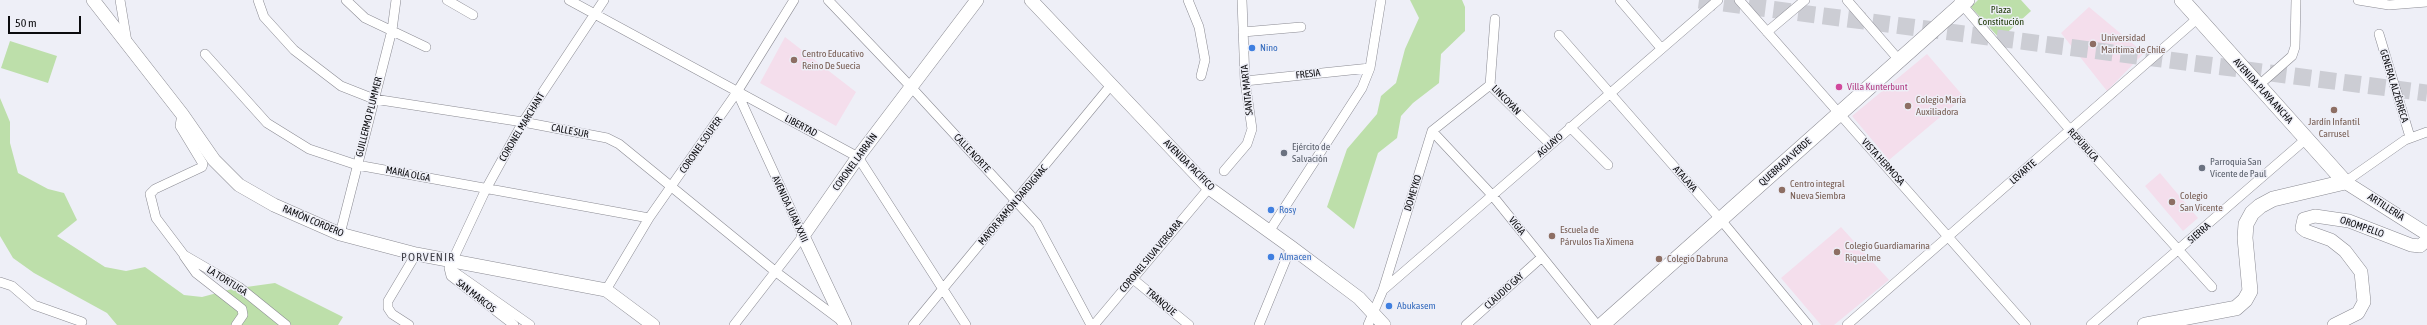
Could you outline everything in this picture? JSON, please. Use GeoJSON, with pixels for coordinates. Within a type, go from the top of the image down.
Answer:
{"type":"FeatureCollection","features":[{"type":"Feature","properties":{"kind":"main road","name":"AVENIDA PLAYA ANCHA"},"geometry":{"type":"LineString","coordinates":[[2182,0],[2344,182]]}},
{"type":"Feature","properties":{"kind":"main road","name":"QUEBRADA VERDE"},"geometry":{"type":"LineString","coordinates":[[1602,325],[1900,60],[1962,2]]}},
{"type":"Feature","properties":{"kind":"main road"},"geometry":{"type":"LineString","coordinates":[[2145,325],[2236,308],[2245,300],[2250,291],[2245,238],[2246,224],[2252,214],[2260,206],[2273,199],[2344,182]]}},
{"type":"Feature","properties":{"kind":"street","name":"RAMÓN CORDERO"},"geometry":{"type":"LineString","coordinates":[[93,0],[182,114],[214,160],[239,185],[274,205],[340,234],[416,254],[450,265],[606,290],[653,325]]}},
{"type":"Feature","properties":{"kind":"street"},"geometry":{"type":"LineString","coordinates":[[120,0],[127,44]]}},
{"type":"Feature","properties":{"kind":"street","name":"CALLE SUR"},"geometry":{"type":"LineString","coordinates":[[258,0],[264,17],[294,50],[341,86],[374,99],[523,122],[607,138],[619,144],[776,272],[844,324]]}},
{"type":"Feature","properties":{"kind":"street"},"geometry":{"type":"LineString","coordinates":[[346,0],[365,18],[426,47]]}},
{"type":"Feature","properties":{"kind":"street","name":"GUILLERMO PLUMMER"},"geometry":{"type":"LineString","coordinates":[[340,234],[392,30],[396,0]]}},
{"type":"Feature","properties":{"kind":"street"},"geometry":{"type":"LineString","coordinates":[[447,0],[473,15]]}},
{"type":"Feature","properties":{"kind":"street","name":"LIBERTAD"},"geometry":{"type":"LineString","coordinates":[[569,0],[858,157],[944,288],[966,325]]}},
{"type":"Feature","properties":{"kind":"street","name":"CORONEL MARCHANT"},"geometry":{"type":"LineString","coordinates":[[450,265],[486,189],[523,122],[604,0]]}},
{"type":"Feature","properties":{"kind":"street","name":"CORONEL SOUPER"},"geometry":{"type":"LineString","coordinates":[[606,290],[649,218],[737,92],[794,0]]}},
{"type":"Feature","properties":{"kind":"street","name":"CALLE NORTE"},"geometry":{"type":"LineString","coordinates":[[828,0],[911,87],[1037,224],[1093,325]]}},
{"type":"Feature","properties":{"kind":"street","name":"CORONEL LARRAÍN"},"geometry":{"type":"LineString","coordinates":[[734,325],[803,236],[858,157],[977,0]]}},
{"type":"Feature","properties":{"kind":"street","name":"AVENIDA PACÍFICO"},"geometry":{"type":"LineString","coordinates":[[1031,0],[1209,188],[1270,230],[1359,298],[1384,325]]}},
{"type":"Feature","properties":{"kind":"street"},"geometry":{"type":"LineString","coordinates":[[1188,0],[1199,27],[1205,60],[1201,76]]}},
{"type":"Feature","properties":{"kind":"street","name":"SANTA MARTA"},"geometry":{"type":"LineString","coordinates":[[1224,171],[1251,136],[1245,81],[1242,0]]}},
{"type":"Feature","properties":{"kind":"street"},"geometry":{"type":"LineString","coordinates":[[1270,230],[1362,88],[1370,68],[1381,0]]}},
{"type":"Feature","properties":{"kind":"street"},"geometry":{"type":"LineString","coordinates":[[1620,0],[1661,48]]}},
{"type":"Feature","properties":{"kind":"street","name":"AGUAYO"},"geometry":{"type":"LineString","coordinates":[[1383,290],[1718,0]]}},
{"type":"Feature","properties":{"kind":"street","name":"VISTA HERMOSA"},"geometry":{"type":"LineString","coordinates":[[1739,0],[2026,325]]}},
{"type":"Feature","properties":{"kind":"street"},"geometry":{"type":"LineString","coordinates":[[1767,32],[1805,0]]}},
{"type":"Feature","properties":{"kind":"street"},"geometry":{"type":"LineString","coordinates":[[1847,0],[1900,60]]}},
{"type":"Feature","properties":{"kind":"street"},"geometry":{"type":"LineString","coordinates":[[2258,86],[2292,56],[2295,47],[2296,0]]}},
{"type":"Feature","properties":{"kind":"street"},"geometry":{"type":"LineString","coordinates":[[2358,0],[2389,4],[2427,2]]}},
{"type":"Feature","properties":{"kind":"street","name":"REPÚBLICA"},"geometry":{"type":"LineString","coordinates":[[1962,2],[2071,131],[2212,287]]}},
{"type":"Feature","properties":{"kind":"street","name":"LEVARTE"},"geometry":{"type":"LineString","coordinates":[[1847,325],[2071,131],[2198,18]]}},
{"type":"Feature","properties":{"kind":"street","name":"LINCOYÁN"},"geometry":{"type":"LineString","coordinates":[[1495,19],[1490,85],[1550,144]]}},
{"type":"Feature","properties":{"kind":"street"},"geometry":{"type":"LineString","coordinates":[[1243,32],[1302,27]]}},
{"type":"Feature","properties":{"kind":"street","name":"GENERAL ALZÉRRECA"},"geometry":{"type":"LineString","coordinates":[[2378,34],[2410,137]]}},
{"type":"Feature","properties":{"kind":"street","name":"ATALAYA"},"geometry":{"type":"LineString","coordinates":[[1559,35],[1721,220],[1808,325]]}},
{"type":"Feature","properties":{"kind":"street","name":"MARÍA OLGA"},"geometry":{"type":"LineString","coordinates":[[205,54],[267,123],[309,148],[357,165],[649,218]]}},
{"type":"Feature","properties":{"kind":"street","name":"FRESIA"},"geometry":{"type":"LineString","coordinates":[[1245,81],[1370,68]]}},
{"type":"Feature","properties":{"kind":"street","name":"MAYOR RAMÓN DARDIGNAC"},"geometry":{"type":"LineString","coordinates":[[914,325],[1111,85]]}},
{"type":"Feature","properties":{"kind":"street"},"geometry":{"type":"LineString","coordinates":[[1432,131],[1490,85]]}},
{"type":"Feature","properties":{"kind":"street","name":"AVENIDA JUAN XXIII"},"geometry":{"type":"LineString","coordinates":[[737,92],[844,324]]}},
{"type":"Feature","properties":{"kind":"street","name":"LA TORTUGA"},"geometry":{"type":"LineString","coordinates":[[182,114],[180,126],[200,156],[202,167],[155,189],[150,194],[156,218],[196,273],[242,309],[243,315],[236,325]]}},
{"type":"Feature","properties":{"kind":"street"},"geometry":{"type":"LineString","coordinates":[[1570,127],[1608,165]]}},
{"type":"Feature","properties":{"kind":"street","name":"VIGIA"},"geometry":{"type":"LineString","coordinates":[[1432,131],[1492,195],[1598,325]]}},
{"type":"Feature","properties":{"kind":"street","name":"DOMEYKO"},"geometry":{"type":"LineString","coordinates":[[1368,325],[1372,312],[1383,290],[1432,131]]}},
{"type":"Feature","properties":{"kind":"street"},"geometry":{"type":"LineString","coordinates":[[2344,182],[2410,137],[2427,132]]}},
{"type":"Feature","properties":{"kind":"street","name":"SIERRA"},"geometry":{"type":"LineString","coordinates":[[2090,325],[2179,250],[2306,139]]}},
{"type":"Feature","properties":{"kind":"street","name":"ARTILLERÍA"},"geometry":{"type":"LineString","coordinates":[[2344,182],[2427,234]]}},
{"type":"Feature","properties":{"kind":"street","name":"CORONEL SILVA VERGARA"},"geometry":{"type":"LineString","coordinates":[[1093,325],[1209,188]]}},
{"type":"Feature","properties":{"kind":"street","name":"OROMPELLO"},"geometry":{"type":"LineString","coordinates":[[2334,325],[2358,313],[2364,302],[2361,272],[2345,251],[2331,240],[2306,232],[2302,228],[2304,219],[2315,216],[2349,221],[2411,245],[2420,246],[2427,240]]}},
{"type":"Feature","properties":{"kind":"street"},"geometry":{"type":"LineString","coordinates":[[1259,325],[1291,246]]}},
{"type":"Feature","properties":{"kind":"street"},"geometry":{"type":"LineString","coordinates":[[409,325],[392,314],[388,308],[388,301],[416,254]]}},
{"type":"Feature","properties":{"kind":"street","name":"LA TORTUGA"},"geometry":{"type":"LineString","coordinates":[[184,255],[239,287],[286,325]]}},
{"type":"Feature","properties":{"kind":"street","name":"CLAUDIO GAY"},"geometry":{"type":"LineString","coordinates":[[1466,325],[1542,257]]}},
{"type":"Feature","properties":{"kind":"street"},"geometry":{"type":"LineString","coordinates":[[450,265],[530,325]]}},
{"type":"Feature","properties":{"kind":"street","name":"SAN MARCOS"},"geometry":{"type":"LineString","coordinates":[[450,265],[451,276],[514,325]]}},
{"type":"Feature","properties":{"kind":"street","name":"TRANQUE"},"geometry":{"type":"LineString","coordinates":[[1132,279],[1189,325]]}},
{"type":"Feature","properties":{"kind":"street"},"geometry":{"type":"LineString","coordinates":[[0,282],[12,286],[34,305],[82,322]]}},
{"type":"Feature","properties":{"kind":"shaded area"},"geometry":{"type":"Polygon","coordinates":[[[2089,7],[2144,53],[2107,91],[2061,33],[2089,7]]]}},
{"type":"Feature","properties":{"kind":"shaded area","name":"Centro Educativo Reino De Suecia"},"geometry":{"type":"Polygon","coordinates":[[[785,37],[856,92],[836,126],[760,83],[785,37]]]}},
{"type":"Feature","properties":{"kind":"shaded area","name":"Colegio María Auxiliadora"},"geometry":{"type":"Polygon","coordinates":[[[1927,54],[1964,97],[1889,160],[1852,116],[1927,54]]]}},
{"type":"Feature","properties":{"kind":"shaded area","name":"Colegio San Vicente"},"geometry":{"type":"Polygon","coordinates":[[[2160,173],[2198,218],[2183,231],[2145,186],[2160,173]]]}},
{"type":"Feature","properties":{"kind":"shaded area","name":"Colegio Guardiamarina Riquelme"},"geometry":{"type":"Polygon","coordinates":[[[1841,227],[1889,280],[1834,325],[1821,325],[1781,278],[1841,227]]]}},
{"type":"Feature","properties":{"kind":"green space"},"geometry":{"type":"Polygon","coordinates":[[[1410,0],[1462,0],[1465,7],[1465,31],[1441,54],[1439,83],[1413,103],[1401,116],[1397,138],[1378,153],[1354,229],[1327,207],[1347,149],[1377,114],[1381,96],[1396,83],[1405,49],[1419,18],[1410,0]]]}},
{"type":"Feature","properties":{"kind":"green space","name":"Plaza Constitución"},"geometry":{"type":"Polygon","coordinates":[[[1978,0],[2021,0],[2031,11],[2000,39],[1971,7],[1978,0]]]}},
{"type":"Feature","properties":{"kind":"green space"},"geometry":{"type":"Polygon","coordinates":[[[10,41],[57,56],[48,83],[1,68],[10,41]]]}},
{"type":"Feature","properties":{"kind":"green space"},"geometry":{"type":"Polygon","coordinates":[[[0,98],[10,122],[10,143],[18,173],[48,189],[64,193],[77,220],[57,236],[105,267],[126,271],[145,267],[184,295],[202,297],[232,289],[275,283],[343,317],[338,325],[117,325],[107,313],[34,273],[13,258],[0,236],[0,98]]]}},
{"type":"Feature","properties":{"kind":"tunnel"},"geometry":{"type":"LineString","coordinates":[[1699,0],[2427,93]]}},
{"type":"Feature","properties":{"kind":"place","name":"Universidad Marítima de Chile"},"geometry":{"type":"Point","coordinates":[2093,44]}},
{"type":"Feature","properties":{"kind":"place","name":"Nino"},"geometry":{"type":"Point","coordinates":[1252,48]}},
{"type":"Feature","properties":{"kind":"place","name":"Centro Educativo Reino De Suecia"},"geometry":{"type":"Point","coordinates":[794,60]}},
{"type":"Feature","properties":{"kind":"place","name":"Villa Kunterbunt"},"geometry":{"type":"Point","coordinates":[1839,87]}},
{"type":"Feature","properties":{"kind":"place","name":"Colegio María Auxiliadora"},"geometry":{"type":"Point","coordinates":[1908,106]}},
{"type":"Feature","properties":{"kind":"place","name":"Jardín Infantil Carrusel"},"geometry":{"type":"Point","coordinates":[2334,110]}},
{"type":"Feature","properties":{"kind":"place","name":"Ejército de Salvación"},"geometry":{"type":"Point","coordinates":[1284,153]}},
{"type":"Feature","properties":{"kind":"place","name":"Parroquia San Vicente de Paul"},"geometry":{"type":"Point","coordinates":[2202,168]}},
{"type":"Feature","properties":{"kind":"place","name":"Centro integral Nueva Siembra"},"geometry":{"type":"Point","coordinates":[1782,190]}},
{"type":"Feature","properties":{"kind":"place","name":"Colegio San Vicente"},"geometry":{"type":"Point","coordinates":[2172,202]}},
{"type":"Feature","properties":{"kind":"place","name":"Rosy"},"geometry":{"type":"Point","coordinates":[1271,210]}},
{"type":"Feature","properties":{"kind":"place","name":"Escuela de Párvulos Tia Ximena"},"geometry":{"type":"Point","coordinates":[1552,236]}},
{"type":"Feature","properties":{"kind":"place","name":"Colegio Guardiamarina Riquelme"},"geometry":{"type":"Point","coordinates":[1837,252]}},
{"type":"Feature","properties":{"kind":"place","name":"Almacen"},"geometry":{"type":"Point","coordinates":[1271,257]}},
{"type":"Feature","properties":{"kind":"place","name":"Colegio Dabruna"},"geometry":{"type":"Point","coordinates":[1659,259]}},
{"type":"Feature","properties":{"kind":"place","name":"Abukasem"},"geometry":{"type":"Point","coordinates":[1389,306]}},
{"type":"Feature","properties":{"kind":"district","name":"PORVENIR"},"geometry":{"type":"Point","coordinates":[428,257]}}]}
